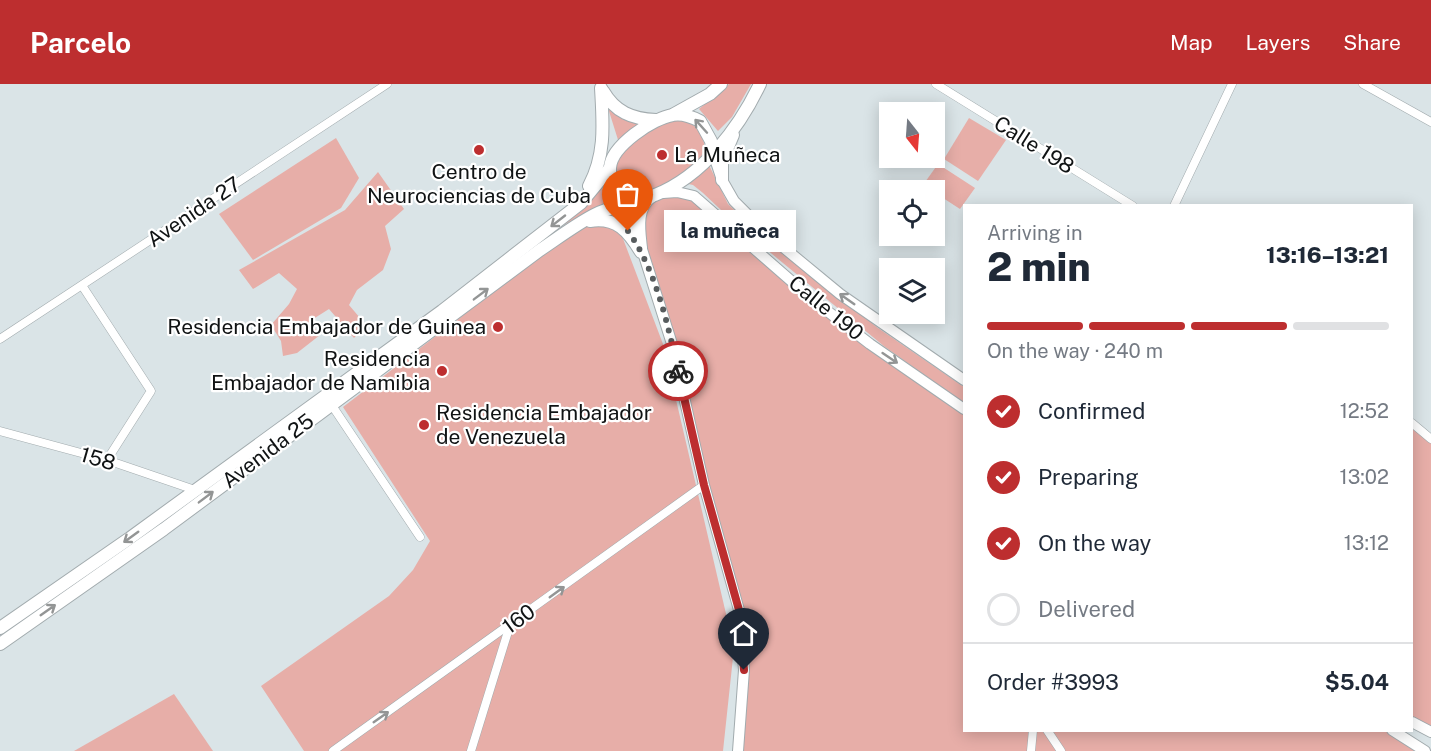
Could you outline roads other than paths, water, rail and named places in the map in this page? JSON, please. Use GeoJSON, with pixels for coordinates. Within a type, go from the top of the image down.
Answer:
{"type":"FeatureCollection","features":[{"type":"Feature","properties":{"kind":"main road"},"geometry":{"type":"LineString","coordinates":[[601,88],[611,105],[627,115],[656,120],[674,114],[710,94],[721,84]]}},
{"type":"Feature","properties":{"kind":"main road"},"geometry":{"type":"LineString","coordinates":[[722,180],[722,160],[760,84]]}},
{"type":"Feature","properties":{"kind":"main road"},"geometry":{"type":"LineString","coordinates":[[601,88],[616,187],[627,202],[672,344],[704,485],[742,631],[744,670],[738,751]]}},
{"type":"Feature","properties":{"kind":"main road"},"geometry":{"type":"LineString","coordinates":[[581,203],[601,158],[604,135],[601,88]]}},
{"type":"Feature","properties":{"kind":"main road"},"geometry":{"type":"LineString","coordinates":[[674,114],[700,121],[711,141],[713,153]]}},
{"type":"Feature","properties":{"kind":"main road"},"geometry":{"type":"LineString","coordinates":[[641,252],[638,231],[640,210],[645,201],[703,164],[743,119]]}},
{"type":"Feature","properties":{"kind":"main road","name":"Avenida 25"},"geometry":{"type":"LineString","coordinates":[[0,628],[442,311],[581,203],[633,136],[656,120]]}},
{"type":"Feature","properties":{"kind":"main road","name":"Calle 190"},"geometry":{"type":"LineString","coordinates":[[713,153],[722,180],[734,201],[766,233],[840,294],[963,379]]}},
{"type":"Feature","properties":{"kind":"main road","name":"Calle 190"},"geometry":{"type":"LineString","coordinates":[[656,195],[677,192],[694,196],[813,300],[870,344],[963,408]]}},
{"type":"Feature","properties":{"kind":"main road","name":"Avenida 25"},"geometry":{"type":"LineString","coordinates":[[0,644],[164,529],[577,225],[627,202],[656,195]]}},
{"type":"Feature","properties":{"kind":"main road"},"geometry":{"type":"LineString","coordinates":[[577,225],[598,220],[614,222],[628,231],[641,252]]}},
{"type":"Feature","properties":{"kind":"main road"},"geometry":{"type":"LineString","coordinates":[[1413,723],[1431,732]]}},
{"type":"Feature","properties":{"kind":"main road"},"geometry":{"type":"LineString","coordinates":[[1395,732],[1425,751]]}},
{"type":"Feature","properties":{"kind":"street","name":"Avenida 27"},"geometry":{"type":"LineString","coordinates":[[0,339],[83,287],[387,84]]}},
{"type":"Feature","properties":{"kind":"street","name":"Calle 198"},"geometry":{"type":"LineString","coordinates":[[936,84],[1130,204]]}},
{"type":"Feature","properties":{"kind":"street"},"geometry":{"type":"LineString","coordinates":[[1175,204],[1232,84]]}},
{"type":"Feature","properties":{"kind":"street"},"geometry":{"type":"LineString","coordinates":[[1364,84],[1431,122]]}},
{"type":"Feature","properties":{"kind":"street"},"geometry":{"type":"LineString","coordinates":[[83,287],[151,391],[106,460]]}},
{"type":"Feature","properties":{"kind":"street"},"geometry":{"type":"LineString","coordinates":[[331,404],[420,537]]}},
{"type":"Feature","properties":{"kind":"street"},"geometry":{"type":"LineString","coordinates":[[1413,424],[1431,440]]}},
{"type":"Feature","properties":{"kind":"street","name":"158"},"geometry":{"type":"LineString","coordinates":[[0,431],[106,460],[195,490]]}},
{"type":"Feature","properties":{"kind":"street","name":"160"},"geometry":{"type":"LineString","coordinates":[[333,751],[704,485]]}},
{"type":"Feature","properties":{"kind":"street"},"geometry":{"type":"LineString","coordinates":[[471,751],[510,626]]}},
{"type":"Feature","properties":{"kind":"street"},"geometry":{"type":"LineString","coordinates":[[1031,751],[1033,732]]}},
{"type":"Feature","properties":{"kind":"street"},"geometry":{"type":"LineString","coordinates":[[1048,732],[1061,751]]}},
{"type":"Feature","properties":{"kind":"place","name":"Centro de Neurociencias de Cuba"},"geometry":{"type":"Point","coordinates":[479,150]}},
{"type":"Feature","properties":{"kind":"place","name":"La Muñeca"},"geometry":{"type":"Point","coordinates":[662,155]}},
{"type":"Feature","properties":{"kind":"place","name":"la muñeca"},"geometry":{"type":"Point","coordinates":[628,231]}},
{"type":"Feature","properties":{"kind":"place","name":"Residencia Embajador de Guinea"},"geometry":{"type":"Point","coordinates":[498,327]}},
{"type":"Feature","properties":{"kind":"place","name":"Residencia Embajador de Namibia"},"geometry":{"type":"Point","coordinates":[442,371]}},
{"type":"Feature","properties":{"kind":"place","name":"Residencia Embajador de Venezuela"},"geometry":{"type":"Point","coordinates":[424,425]}}]}
